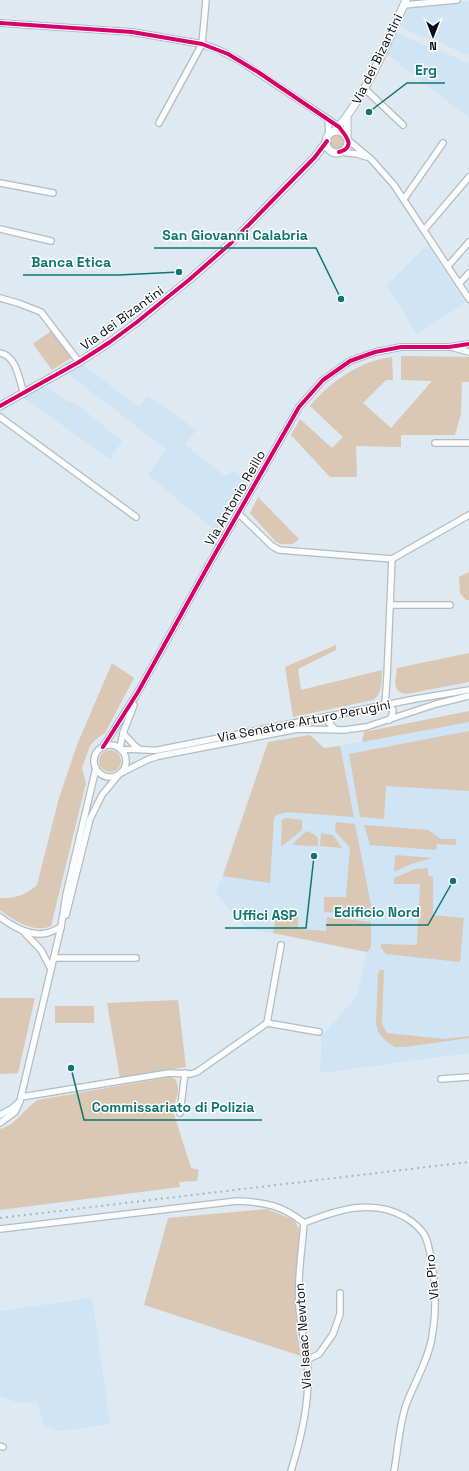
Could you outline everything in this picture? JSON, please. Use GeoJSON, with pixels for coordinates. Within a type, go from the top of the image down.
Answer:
{"type":"FeatureCollection","features":[{"type":"Feature","properties":{"kind":"street"},"geometry":{"type":"LineString","coordinates":[[159,124],[202,44],[206,0]]}},
{"type":"Feature","properties":{"kind":"street"},"geometry":{"type":"LineString","coordinates":[[405,2],[457,0]]}},
{"type":"Feature","properties":{"kind":"street","name":"Via dei Bizantini"},"geometry":{"type":"LineString","coordinates":[[0,406],[79,362],[126,330],[190,279],[230,244],[338,135],[347,117],[365,89],[405,2]]}},
{"type":"Feature","properties":{"kind":"street"},"geometry":{"type":"LineString","coordinates":[[0,23],[132,32],[202,44],[217,49],[246,64],[328,119],[338,135],[348,143],[345,149],[315,157]]}},
{"type":"Feature","properties":{"kind":"street"},"geometry":{"type":"LineString","coordinates":[[365,89],[403,125]]}},
{"type":"Feature","properties":{"kind":"street","name":"Via dei Bizantini"},"geometry":{"type":"LineString","coordinates":[[338,135],[347,117]]}},
{"type":"Feature","properties":{"kind":"street"},"geometry":{"type":"LineString","coordinates":[[328,119],[338,135],[371,159],[384,172],[404,199],[469,299]]}},
{"type":"Feature","properties":{"kind":"street"},"geometry":{"type":"LineString","coordinates":[[338,135],[329,148],[337,152],[357,154],[371,159]]}},
{"type":"Feature","properties":{"kind":"street"},"geometry":{"type":"LineString","coordinates":[[404,199],[443,143]]}},
{"type":"Feature","properties":{"kind":"street"},"geometry":{"type":"LineString","coordinates":[[424,230],[469,177]]}},
{"type":"Feature","properties":{"kind":"street"},"geometry":{"type":"LineString","coordinates":[[0,183],[53,194]]}},
{"type":"Feature","properties":{"kind":"street"},"geometry":{"type":"LineString","coordinates":[[0,229],[51,241]]}},
{"type":"Feature","properties":{"kind":"street"},"geometry":{"type":"LineString","coordinates":[[448,266],[469,242]]}},
{"type":"Feature","properties":{"kind":"street"},"geometry":{"type":"LineString","coordinates":[[459,284],[469,273]]}},
{"type":"Feature","properties":{"kind":"street"},"geometry":{"type":"LineString","coordinates":[[0,298],[41,312],[79,362]]}},
{"type":"Feature","properties":{"kind":"street","name":"Via Antonio Reillo"},"geometry":{"type":"LineString","coordinates":[[103,747],[138,692],[238,513],[299,408],[323,380],[350,361],[375,352],[402,347],[449,347],[469,344]]}},
{"type":"Feature","properties":{"kind":"street","name":"Via Antonio Reillo"},"geometry":{"type":"LineString","coordinates":[[449,347],[469,352]]}},
{"type":"Feature","properties":{"kind":"street"},"geometry":{"type":"LineString","coordinates":[[0,353],[10,358],[14,364],[24,394]]}},
{"type":"Feature","properties":{"kind":"street"},"geometry":{"type":"LineString","coordinates":[[0,417],[136,517]]}},
{"type":"Feature","properties":{"kind":"street"},"geometry":{"type":"LineString","coordinates":[[435,443],[469,443]]}},
{"type":"Feature","properties":{"kind":"street"},"geometry":{"type":"LineString","coordinates":[[238,513],[272,546],[279,550],[392,559],[469,515]]}},
{"type":"Feature","properties":{"kind":"street"},"geometry":{"type":"LineString","coordinates":[[389,720],[392,716],[392,710],[386,705],[392,559]]}},
{"type":"Feature","properties":{"kind":"street"},"geometry":{"type":"LineString","coordinates":[[390,605],[450,605]]}},
{"type":"Feature","properties":{"kind":"street","name":"Via Senatore Arturo Perugini"},"geometry":{"type":"LineString","coordinates":[[120,749],[140,749],[150,751],[158,750],[469,690]]}},
{"type":"Feature","properties":{"kind":"street","name":"Via Antonio Reillo"},"geometry":{"type":"LineString","coordinates":[[120,749],[138,692]]}},
{"type":"Feature","properties":{"kind":"street","name":"Via Senatore Arturo Perugini"},"geometry":{"type":"LineString","coordinates":[[61,927],[69,906],[90,819],[102,796],[120,773],[159,756],[303,728],[360,728],[436,704],[469,696]]}},
{"type":"Feature","properties":{"kind":"street"},"geometry":{"type":"LineString","coordinates":[[336,729],[329,723],[332,718],[338,715]]}},
{"type":"Feature","properties":{"kind":"street"},"geometry":{"type":"LineString","coordinates":[[124,733],[135,746],[140,749]]}},
{"type":"Feature","properties":{"kind":"street"},"geometry":{"type":"LineString","coordinates":[[111,745],[120,749],[126,761],[123,769],[116,776],[106,776],[102,774],[96,768],[94,758],[99,750],[103,747],[111,745]]}},
{"type":"Feature","properties":{"kind":"street","name":"Via Senatore Arturo Perugini"},"geometry":{"type":"LineString","coordinates":[[0,1123],[15,1112],[20,1099],[54,958],[66,895],[96,768]]}},
{"type":"Feature","properties":{"kind":"street"},"geometry":{"type":"LineString","coordinates":[[0,917],[23,930],[40,934],[48,933],[61,927]]}},
{"type":"Feature","properties":{"kind":"street"},"geometry":{"type":"LineString","coordinates":[[23,930],[40,950],[51,969]]}},
{"type":"Feature","properties":{"kind":"street"},"geometry":{"type":"LineString","coordinates":[[267,1023],[281,945]]}},
{"type":"Feature","properties":{"kind":"street"},"geometry":{"type":"LineString","coordinates":[[54,958],[136,958]]}},
{"type":"Feature","properties":{"kind":"street"},"geometry":{"type":"LineString","coordinates":[[0,1115],[11,1109],[20,1099],[169,1073],[191,1074],[197,1072],[267,1023],[319,1032]]}},
{"type":"Feature","properties":{"kind":"street"},"geometry":{"type":"LineString","coordinates":[[180,1113],[185,1073]]}},
{"type":"Feature","properties":{"kind":"street"},"geometry":{"type":"LineString","coordinates":[[441,1079],[469,1077]]}},
{"type":"Feature","properties":{"kind":"street"},"geometry":{"type":"LineString","coordinates":[[0,1228],[237,1201],[279,1207],[292,1213],[304,1223]]}},
{"type":"Feature","properties":{"kind":"street","name":"Via Piro"},"geometry":{"type":"LineString","coordinates":[[304,1223],[346,1208],[362,1206],[381,1207],[411,1220],[420,1228],[425,1237],[430,1252],[436,1293],[432,1338],[403,1416],[394,1471]]}},
{"type":"Feature","properties":{"kind":"street","name":"Via Isaac Newton"},"geometry":{"type":"LineString","coordinates":[[291,1471],[304,1421],[307,1390],[307,1360],[302,1336],[299,1305],[299,1273],[304,1223]]}},
{"type":"Feature","properties":{"kind":"street"},"geometry":{"type":"LineString","coordinates":[[307,1360],[319,1354],[333,1334],[340,1314],[340,1293]]}},
{"type":"Feature","properties":{"kind":"shaded area"},"geometry":{"type":"Polygon","coordinates":[[[469,1],[469,55],[398,26],[407,7],[469,1]]]}},
{"type":"Feature","properties":{"kind":"shaded area"},"geometry":{"type":"Polygon","coordinates":[[[395,33],[469,63],[469,118],[386,53],[395,33]]]}},
{"type":"Feature","properties":{"kind":"shaded area"},"geometry":{"type":"Polygon","coordinates":[[[338,134],[345,139],[346,142],[341,149],[338,150],[331,145],[330,142],[335,135],[338,134]]]}},
{"type":"Feature","properties":{"kind":"shaded area"},"geometry":{"type":"Polygon","coordinates":[[[428,245],[465,303],[417,334],[387,285],[428,245]]]}},
{"type":"Feature","properties":{"kind":"shaded area"},"geometry":{"type":"Polygon","coordinates":[[[51,331],[71,358],[52,370],[33,344],[51,331]]]}},
{"type":"Feature","properties":{"kind":"shaded area"},"geometry":{"type":"Polygon","coordinates":[[[401,356],[469,357],[469,382],[462,382],[461,414],[455,435],[401,435],[401,447],[356,446],[357,477],[330,477],[291,435],[300,419],[332,448],[343,437],[310,406],[327,388],[347,374],[369,363],[392,357],[393,380],[386,380],[363,403],[391,428],[432,381],[401,380],[401,356]]]}},
{"type":"Feature","properties":{"kind":"shaded area"},"geometry":{"type":"Polygon","coordinates":[[[83,365],[139,407],[148,396],[196,430],[185,445],[225,476],[234,471],[245,480],[216,531],[148,475],[166,449],[68,374],[83,365]]]}},
{"type":"Feature","properties":{"kind":"shaded area"},"geometry":{"type":"Polygon","coordinates":[[[47,386],[64,400],[75,403],[122,441],[110,459],[24,398],[47,386]]]}},
{"type":"Feature","properties":{"kind":"shaded area"},"geometry":{"type":"Polygon","coordinates":[[[258,497],[299,539],[293,544],[281,544],[276,542],[250,513],[258,497]]]}},
{"type":"Feature","properties":{"kind":"shaded area"},"geometry":{"type":"Polygon","coordinates":[[[469,572],[469,600],[466,600],[460,593],[459,577],[469,572]]]}},
{"type":"Feature","properties":{"kind":"shaded area"},"geometry":{"type":"Polygon","coordinates":[[[336,645],[336,650],[298,669],[301,690],[382,670],[380,691],[373,700],[293,717],[285,667],[336,645]]]}},
{"type":"Feature","properties":{"kind":"shaded area"},"geometry":{"type":"Polygon","coordinates":[[[469,653],[469,682],[406,694],[401,693],[396,688],[395,681],[397,668],[469,653]]]}},
{"type":"Feature","properties":{"kind":"shaded area"},"geometry":{"type":"Polygon","coordinates":[[[112,663],[134,678],[105,733],[95,740],[90,746],[82,768],[86,783],[51,926],[38,928],[24,925],[0,910],[0,898],[20,896],[37,885],[59,798],[77,745],[112,663]]]}},
{"type":"Feature","properties":{"kind":"shaded area"},"geometry":{"type":"Polygon","coordinates":[[[469,711],[469,1053],[320,1073],[322,1036],[357,996],[367,952],[247,928],[216,894],[268,742],[310,735],[324,748],[362,742],[364,732],[469,711]]]}},
{"type":"Feature","properties":{"kind":"shaded area"},"geometry":{"type":"Polygon","coordinates":[[[469,711],[469,722],[362,742],[364,732],[469,711]]]}},
{"type":"Feature","properties":{"kind":"shaded area"},"geometry":{"type":"Polygon","coordinates":[[[469,731],[469,791],[386,786],[384,819],[360,817],[349,754],[469,731]]]}},
{"type":"Feature","properties":{"kind":"shaded area"},"geometry":{"type":"Polygon","coordinates":[[[310,735],[324,748],[340,746],[354,817],[287,812],[277,815],[274,818],[270,883],[223,876],[268,742],[310,735]]]}},
{"type":"Feature","properties":{"kind":"shaded area"},"geometry":{"type":"Polygon","coordinates":[[[106,750],[114,750],[121,757],[121,765],[114,772],[106,772],[99,765],[99,757],[106,750]]]}},
{"type":"Feature","properties":{"kind":"shaded area"},"geometry":{"type":"Polygon","coordinates":[[[287,818],[302,820],[302,830],[281,847],[282,820],[287,818]]]}},
{"type":"Feature","properties":{"kind":"shaded area"},"geometry":{"type":"Polygon","coordinates":[[[336,822],[355,824],[372,910],[370,915],[324,912],[324,897],[346,897],[350,848],[335,831],[336,822]]]}},
{"type":"Feature","properties":{"kind":"shaded area"},"geometry":{"type":"Polygon","coordinates":[[[364,825],[428,830],[441,839],[456,839],[456,845],[437,844],[436,850],[370,845],[364,825]]]}},
{"type":"Feature","properties":{"kind":"shaded area"},"geometry":{"type":"Polygon","coordinates":[[[306,831],[314,834],[318,838],[318,846],[292,845],[306,831]]]}},
{"type":"Feature","properties":{"kind":"shaded area"},"geometry":{"type":"Polygon","coordinates":[[[321,833],[333,835],[342,848],[320,846],[321,833]]]}},
{"type":"Feature","properties":{"kind":"shaded area"},"geometry":{"type":"Polygon","coordinates":[[[395,855],[433,858],[423,860],[394,872],[395,855]]]}},
{"type":"Feature","properties":{"kind":"shaded area"},"geometry":{"type":"Polygon","coordinates":[[[428,868],[428,875],[433,877],[433,915],[464,918],[460,962],[386,954],[381,948],[381,944],[417,945],[420,884],[394,884],[394,878],[415,869],[428,868]]]}},
{"type":"Feature","properties":{"kind":"shaded area"},"geometry":{"type":"Polygon","coordinates":[[[277,914],[298,916],[298,929],[326,931],[327,917],[371,922],[371,947],[367,952],[273,933],[277,914]]]}},
{"type":"Feature","properties":{"kind":"shaded area"},"geometry":{"type":"Polygon","coordinates":[[[380,970],[384,970],[382,1024],[387,1033],[444,1039],[469,1036],[469,1038],[404,1047],[395,1047],[386,1041],[379,1033],[376,1024],[378,974],[380,970]]]}},
{"type":"Feature","properties":{"kind":"shaded area"},"geometry":{"type":"Polygon","coordinates":[[[0,998],[35,998],[18,1073],[0,1074],[0,998]]]}},
{"type":"Feature","properties":{"kind":"shaded area"},"geometry":{"type":"Polygon","coordinates":[[[178,1000],[186,1067],[120,1078],[107,1003],[178,1000]]]}},
{"type":"Feature","properties":{"kind":"shaded area"},"geometry":{"type":"Polygon","coordinates":[[[55,1006],[94,1006],[94,1023],[55,1023],[55,1006]]]}},
{"type":"Feature","properties":{"kind":"shaded area"},"geometry":{"type":"Polygon","coordinates":[[[169,1077],[175,1079],[177,1084],[178,1091],[173,1111],[191,1168],[199,1170],[197,1181],[179,1182],[180,1187],[0,1210],[0,1129],[11,1124],[38,1100],[169,1077]]]}},
{"type":"Feature","properties":{"kind":"shaded area"},"geometry":{"type":"Polygon","coordinates":[[[267,1209],[294,1220],[300,1230],[296,1270],[297,1332],[301,1356],[144,1305],[168,1218],[267,1209]]]}},
{"type":"Feature","properties":{"kind":"shaded area"},"geometry":{"type":"Polygon","coordinates":[[[92,1298],[110,1424],[59,1431],[44,1426],[37,1401],[19,1403],[0,1396],[0,1311],[92,1298]]]}},
{"type":"Feature","properties":{"kind":"railway"},"geometry":{"type":"LineString","coordinates":[[0,1218],[469,1162]]}},
{"type":"Feature","properties":{"kind":"cycle path"},"geometry":{"type":"LineString","coordinates":[[0,23],[132,32],[202,44],[228,54],[258,72],[339,127],[348,141],[347,147],[339,152]]}},
{"type":"Feature","properties":{"kind":"cycle path"},"geometry":{"type":"LineString","coordinates":[[0,406],[79,362],[137,322],[230,244],[315,157],[327,141]]}},
{"type":"Feature","properties":{"kind":"cycle path"},"geometry":{"type":"LineString","coordinates":[[103,747],[138,692],[299,407],[323,380],[350,361],[375,352],[401,347],[449,347],[469,344]]}},
{"type":"Feature","properties":{"kind":"place","name":"Erg"},"geometry":{"type":"Point","coordinates":[369,112]}},
{"type":"Feature","properties":{"kind":"place","name":"Banca Etica"},"geometry":{"type":"Point","coordinates":[179,272]}},
{"type":"Feature","properties":{"kind":"place","name":"San Giovanni Calabria"},"geometry":{"type":"Point","coordinates":[341,299]}},
{"type":"Feature","properties":{"kind":"place","name":"Uffici ASP"},"geometry":{"type":"Point","coordinates":[314,856]}},
{"type":"Feature","properties":{"kind":"place","name":"Edificio Nord"},"geometry":{"type":"Point","coordinates":[453,881]}},
{"type":"Feature","properties":{"kind":"place","name":"Commissariato di Polizia"},"geometry":{"type":"Point","coordinates":[71,1068]}}]}
